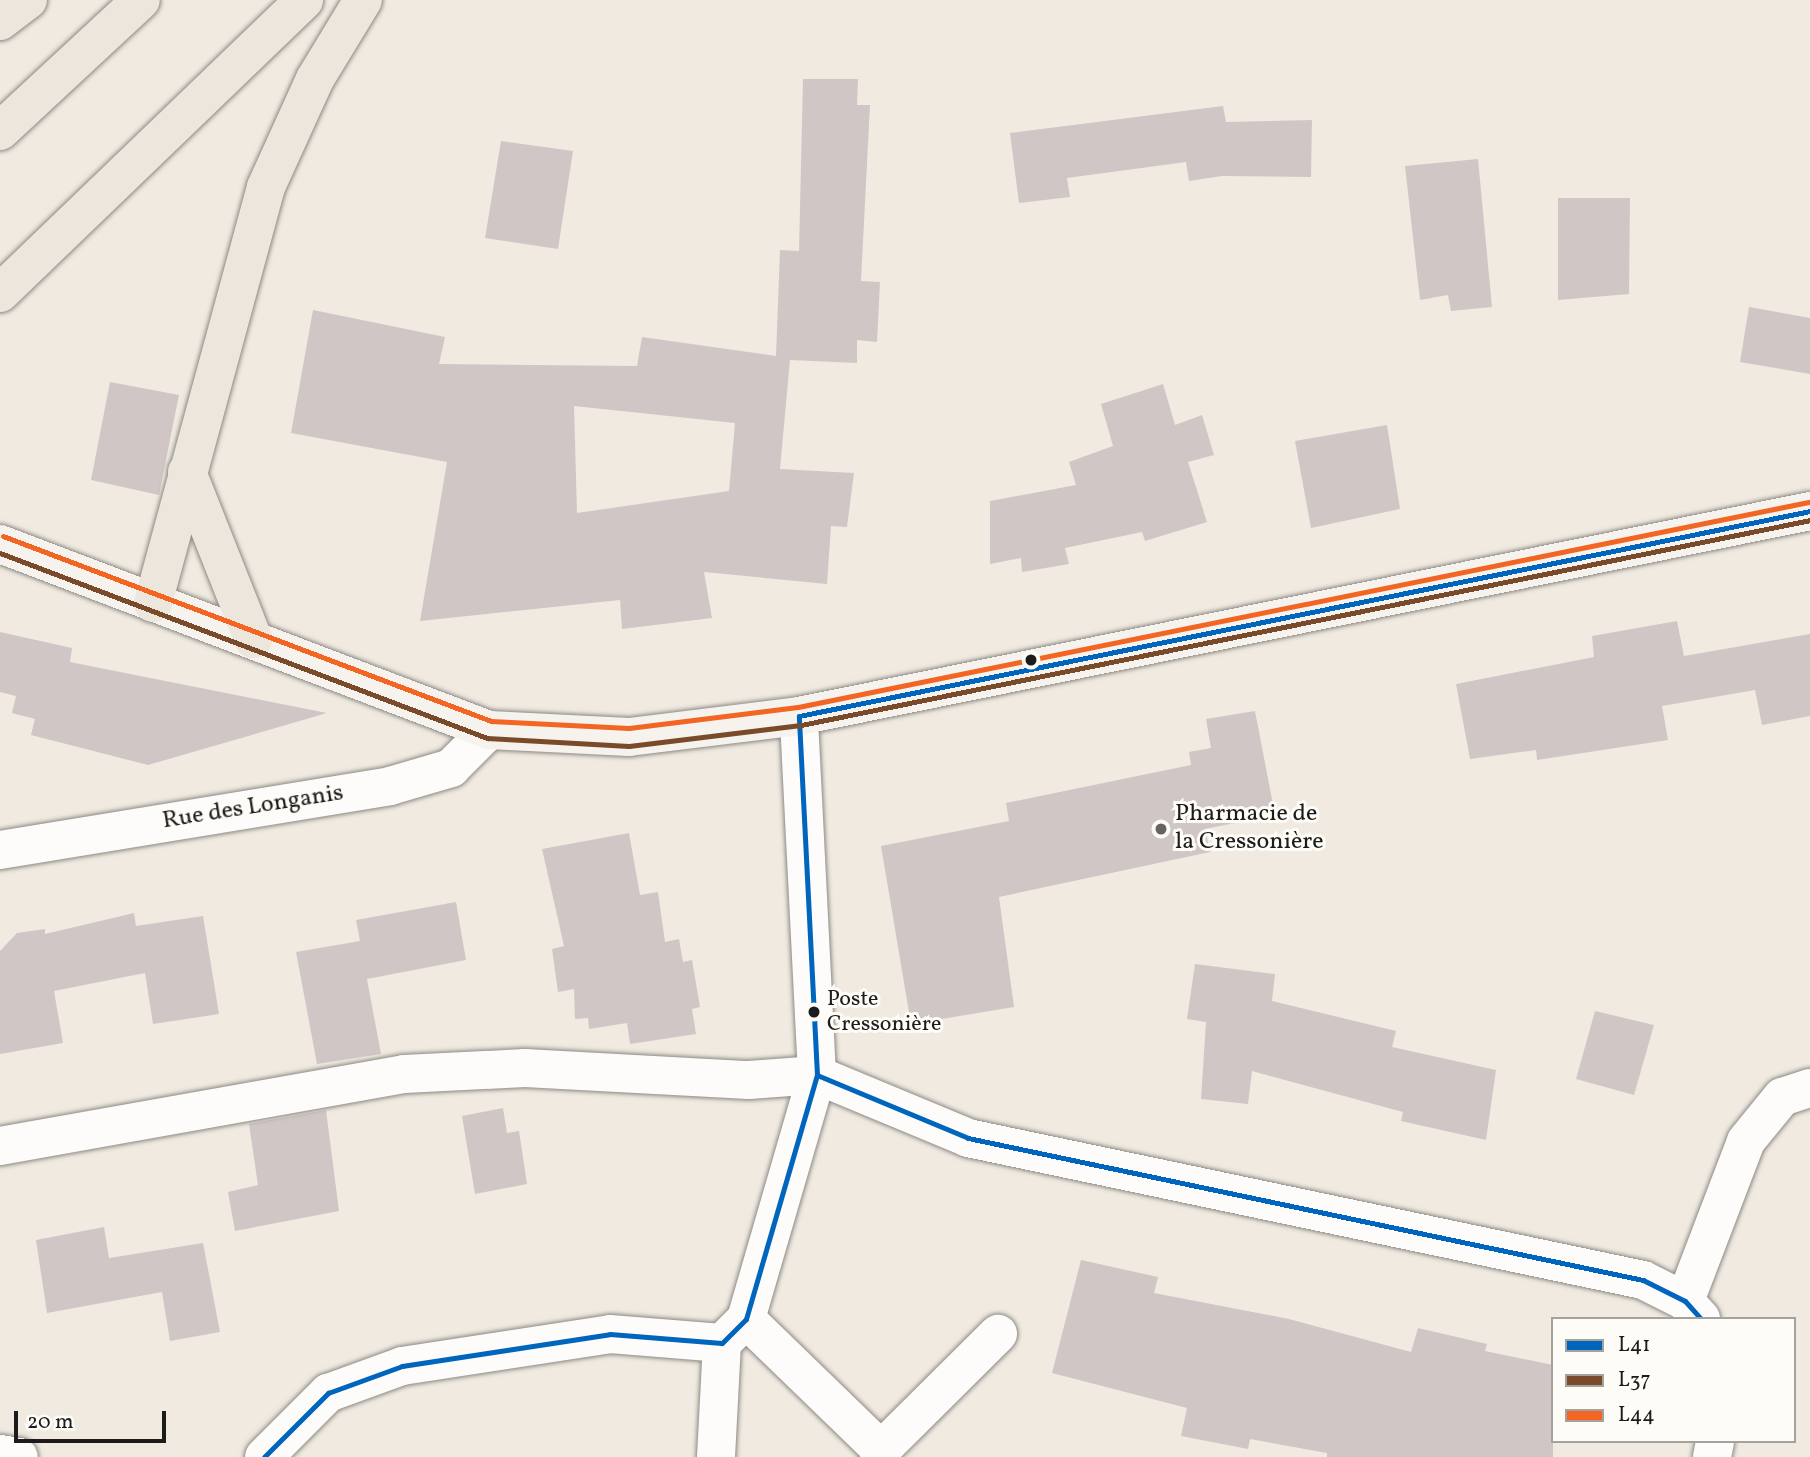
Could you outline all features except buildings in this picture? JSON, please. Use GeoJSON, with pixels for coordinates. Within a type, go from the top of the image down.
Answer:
{"type":"FeatureCollection","features":[{"type":"Feature","properties":{"kind":"highway"},"geometry":{"type":"LineString","coordinates":[[0,21],[28,0]]}},
{"type":"Feature","properties":{"kind":"highway"},"geometry":{"type":"LineString","coordinates":[[0,131],[141,0]]}},
{"type":"Feature","properties":{"kind":"highway"},"geometry":{"type":"LineString","coordinates":[[0,293],[304,0]]}},
{"type":"Feature","properties":{"kind":"highway"},"geometry":{"type":"LineString","coordinates":[[153,603],[266,187],[315,79],[363,0]]}},
{"type":"Feature","properties":{"kind":"highway"},"geometry":{"type":"LineString","coordinates":[[187,472],[253,639]]}},
{"type":"Feature","properties":{"kind":"main road"},"geometry":{"type":"LineString","coordinates":[[0,544],[489,730],[629,737],[799,716],[1810,511]]}},
{"type":"Feature","properties":{"kind":"street"},"geometry":{"type":"LineString","coordinates":[[716,1457],[734,1331],[817,1075],[799,716]]}},
{"type":"Feature","properties":{"kind":"street","name":"Rue des Longanis"},"geometry":{"type":"LineString","coordinates":[[0,850],[390,786],[451,768],[489,730]]}},
{"type":"Feature","properties":{"kind":"street"},"geometry":{"type":"LineString","coordinates":[[0,1146],[404,1074],[525,1068],[749,1080],[817,1075],[968,1138],[1643,1280],[1693,1310],[1746,1141],[1782,1097],[1810,1088]]}},
{"type":"Feature","properties":{"kind":"street"},"geometry":{"type":"LineString","coordinates":[[264,1457],[328,1393],[402,1366],[610,1334],[734,1331],[880,1454],[998,1334]]}},
{"type":"Feature","properties":{"kind":"street"},"geometry":{"type":"LineString","coordinates":[[0,1454],[19,1457]]}},
{"type":"Feature","properties":{"kind":"transit line","name":"L44"},"geometry":{"type":"LineString","coordinates":[[3,536],[491,721],[629,728],[798,707],[1808,502]]}},
{"type":"Feature","properties":{"kind":"transit line","name":"L41"},"geometry":{"type":"LineString","coordinates":[[264,1457],[328,1393],[402,1366],[610,1334],[722,1343],[746,1319],[817,1075],[799,716],[1810,511]]}},
{"type":"Feature","properties":{"kind":"transit line","name":"L37"},"geometry":{"type":"LineString","coordinates":[[0,553],[487,738],[629,746],[801,725],[1810,520]]}},
{"type":"Feature","properties":{"kind":"transit line","name":"L41"},"geometry":{"type":"LineString","coordinates":[[817,1075],[968,1138],[1643,1280],[1685,1301],[1699,1317]]}},
{"type":"Feature","properties":{"kind":"place","name":"Pharmacie de la Cressonière"},"geometry":{"type":"Point","coordinates":[1161,829]}},
{"type":"Feature","properties":{"kind":"place","name":"Poste Cressonière"},"geometry":{"type":"Point","coordinates":[814,1012]}}]}
